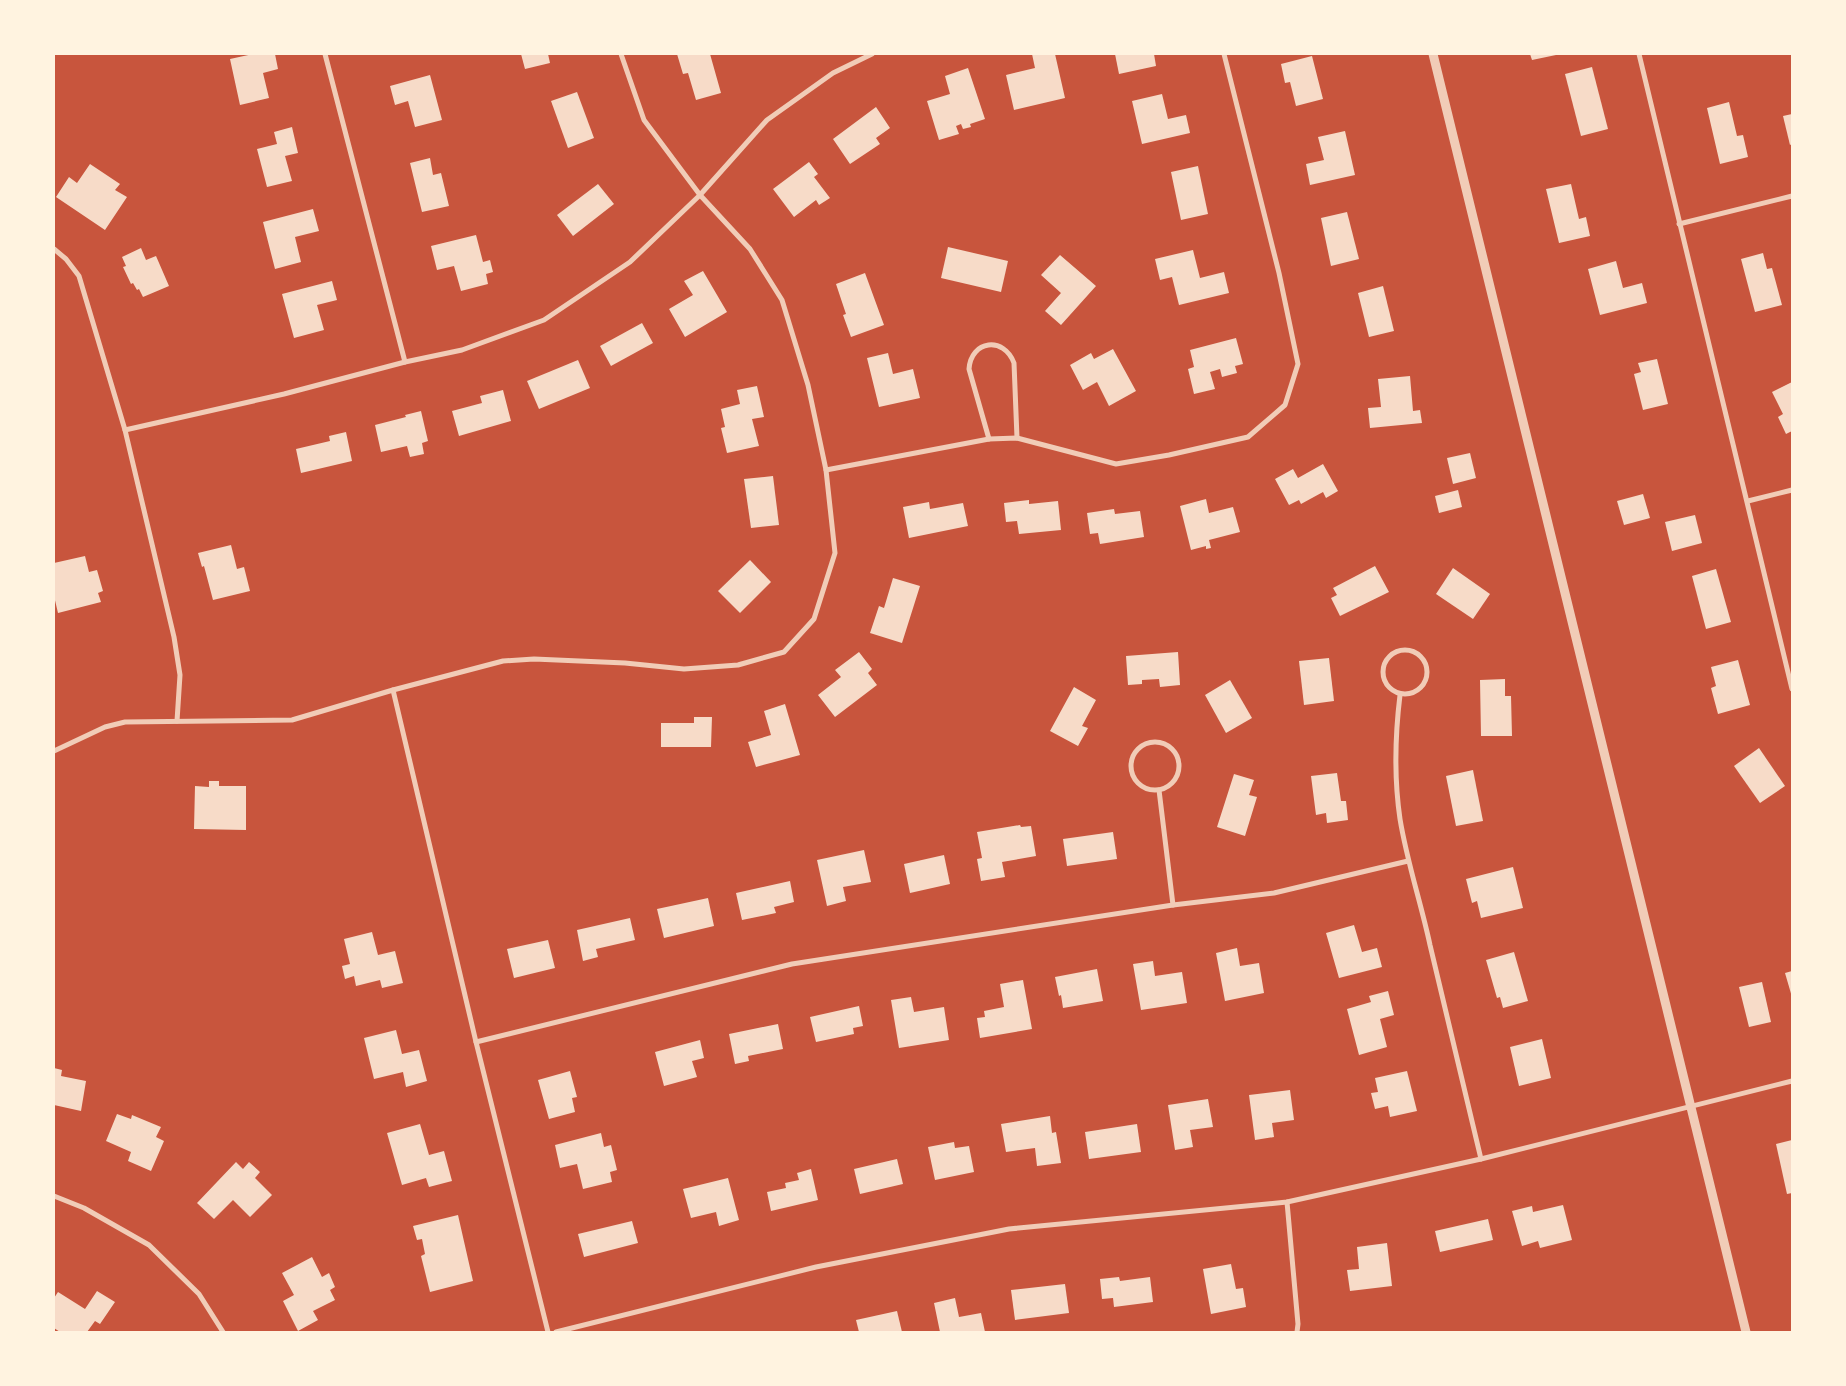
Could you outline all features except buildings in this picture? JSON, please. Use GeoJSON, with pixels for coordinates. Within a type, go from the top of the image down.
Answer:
{"type":"FeatureCollection","features":[{"type":"Feature","properties":{"kind":"street"},"geometry":{"type":"LineString","coordinates":[[325,54],[405,362]]}},
{"type":"Feature","properties":{"kind":"street"},"geometry":{"type":"LineString","coordinates":[[54,751],[105,727],[125,722],[292,720],[393,690],[502,661],[534,659],[625,663],[684,669],[738,665],[784,652],[814,620],[835,553],[826,470],[808,385],[782,300],[750,249],[700,195],[644,120],[621,54]]}},
{"type":"Feature","properties":{"kind":"street"},"geometry":{"type":"LineString","coordinates":[[125,430],[284,394],[405,362],[462,350],[544,320],[630,262],[700,195],[767,120],[833,73],[872,54]]}},
{"type":"Feature","properties":{"kind":"street"},"geometry":{"type":"LineString","coordinates":[[826,470],[989,439],[1017,438],[1116,464],[1169,455],[1248,437],[1285,405],[1298,364],[1279,274],[1224,54]]}},
{"type":"Feature","properties":{"kind":"street"},"geometry":{"type":"LineString","coordinates":[[1433,54],[1746,1332]]}},
{"type":"Feature","properties":{"kind":"street"},"geometry":{"type":"LineString","coordinates":[[1639,54],[1792,689]]}},
{"type":"Feature","properties":{"kind":"street"},"geometry":{"type":"LineString","coordinates":[[1679,224],[1792,196]]}},
{"type":"Feature","properties":{"kind":"street"},"geometry":{"type":"LineString","coordinates":[[54,249],[66,259],[79,276],[125,430],[174,637],[180,675],[177,721]]}},
{"type":"Feature","properties":{"kind":"street"},"geometry":{"type":"LineString","coordinates":[[989,439],[969,369],[973,354],[985,345],[993,344],[1006,350],[1012,356],[1014,363],[1017,438]]}},
{"type":"Feature","properties":{"kind":"street"},"geometry":{"type":"LineString","coordinates":[[1748,501],[1792,490]]}},
{"type":"Feature","properties":{"kind":"street"},"geometry":{"type":"LineString","coordinates":[[1403,650],[1417,653],[1423,658],[1426,665],[1428,673],[1426,681],[1422,688],[1416,692],[1408,695],[1400,694],[1388,688],[1384,682],[1383,668],[1390,656],[1403,650]]}},
{"type":"Feature","properties":{"kind":"street"},"geometry":{"type":"LineString","coordinates":[[393,690],[476,1042],[548,1332]]}},
{"type":"Feature","properties":{"kind":"street"},"geometry":{"type":"LineString","coordinates":[[1400,694],[1396,732],[1400,818],[1408,861],[1422,909],[1481,1159]]}},
{"type":"Feature","properties":{"kind":"street"},"geometry":{"type":"LineString","coordinates":[[1150,742],[1166,744],[1176,754],[1179,762],[1177,776],[1167,787],[1160,790],[1151,790],[1143,787],[1132,774],[1132,758],[1136,750],[1150,742]]}},
{"type":"Feature","properties":{"kind":"street"},"geometry":{"type":"LineString","coordinates":[[1160,790],[1173,905]]}},
{"type":"Feature","properties":{"kind":"street"},"geometry":{"type":"LineString","coordinates":[[476,1042],[792,964],[1173,905],[1274,893],[1408,861]]}},
{"type":"Feature","properties":{"kind":"street"},"geometry":{"type":"LineString","coordinates":[[556,1332],[816,1268],[1009,1229],[1287,1202],[1481,1159],[1792,1081]]}},
{"type":"Feature","properties":{"kind":"street"},"geometry":{"type":"LineString","coordinates":[[54,1196],[84,1208],[149,1245],[199,1294],[223,1332]]}},
{"type":"Feature","properties":{"kind":"street"},"geometry":{"type":"LineString","coordinates":[[1287,1202],[1298,1324],[1297,1332]]}}]}
